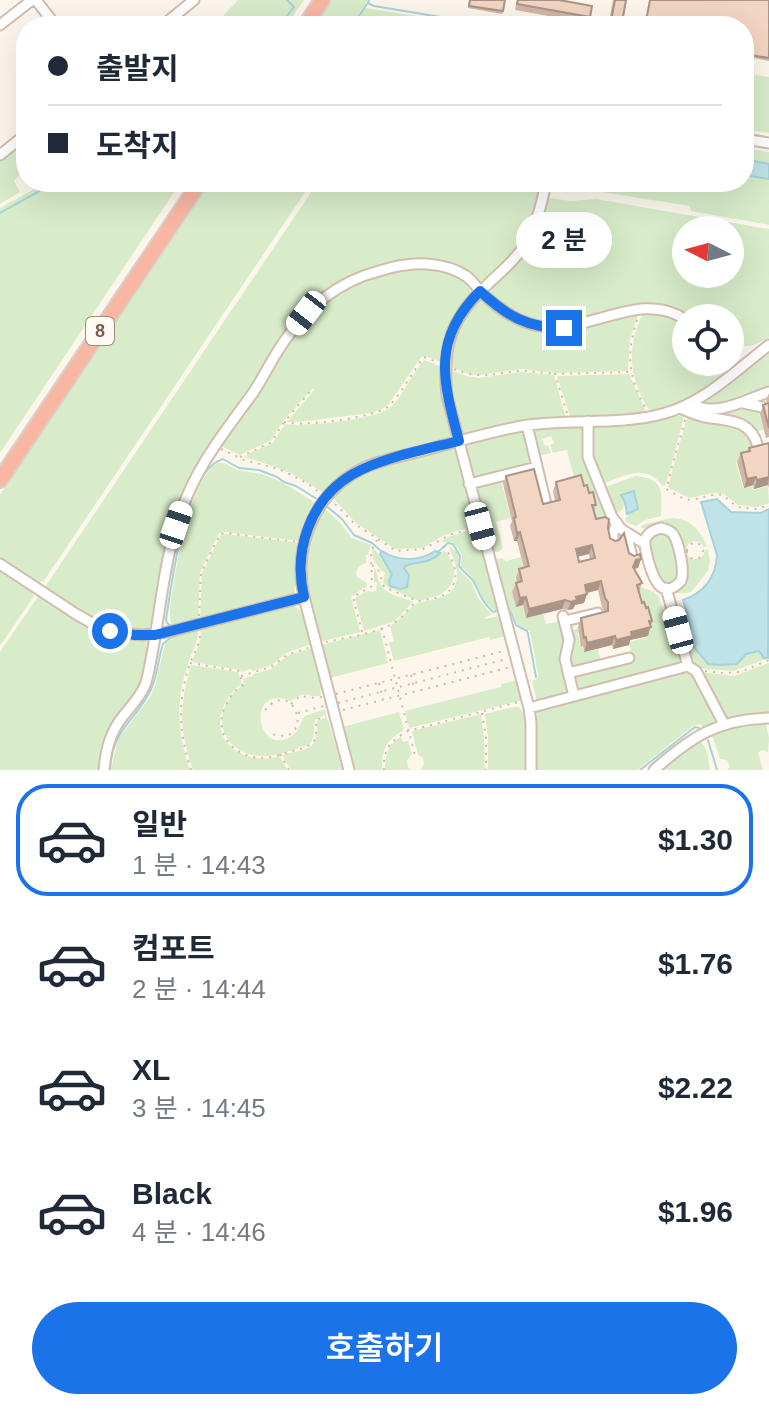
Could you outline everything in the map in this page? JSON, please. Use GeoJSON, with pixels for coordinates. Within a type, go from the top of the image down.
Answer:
{"type":"FeatureCollection","features":[{"type":"Feature","properties":{"kind":"highway","name":"8"},"geometry":{"type":"LineString","coordinates":[[0,466],[183,192]]}},
{"type":"Feature","properties":{"kind":"highway","name":"8"},"geometry":{"type":"LineString","coordinates":[[0,480],[193,192]]}},
{"type":"Feature","properties":{"kind":"street"},"geometry":{"type":"LineString","coordinates":[[0,25],[34,0],[48,16]]}},
{"type":"Feature","properties":{"kind":"street"},"geometry":{"type":"LineString","coordinates":[[173,16],[190,1]]}},
{"type":"Feature","properties":{"kind":"street"},"geometry":{"type":"LineString","coordinates":[[0,155],[16,142]]}},
{"type":"Feature","properties":{"kind":"street"},"geometry":{"type":"LineString","coordinates":[[531,770],[528,704],[447,396],[445,366],[450,334],[461,314],[525,245],[538,216],[544,192]]}},
{"type":"Feature","properties":{"kind":"street"},"geometry":{"type":"LineString","coordinates":[[104,770],[110,738],[144,689],[176,525],[189,489],[213,445],[255,390],[287,337],[313,306],[333,290],[375,272],[423,264],[452,268],[468,277],[510,316],[544,327],[570,327],[641,308],[672,313]]}},
{"type":"Feature","properties":{"kind":"street"},"geometry":{"type":"LineString","coordinates":[[744,365],[769,345]]}},
{"type":"Feature","properties":{"kind":"street"},"geometry":{"type":"LineString","coordinates":[[686,408],[729,376]]}},
{"type":"Feature","properties":{"kind":"street"},"geometry":{"type":"LineString","coordinates":[[349,770],[304,597],[300,570],[303,542],[310,523],[324,501],[352,474],[459,441],[527,425],[651,417],[686,408],[743,403],[769,392]]}},
{"type":"Feature","properties":{"kind":"street"},"geometry":{"type":"LineString","coordinates":[[743,403],[762,407]]}},
{"type":"Feature","properties":{"kind":"street"},"geometry":{"type":"LineString","coordinates":[[686,408],[705,417],[742,424],[756,436],[758,447]]}},
{"type":"Feature","properties":{"kind":"street"},"geometry":{"type":"LineString","coordinates":[[588,421],[588,457],[612,517],[626,533],[645,544]]}},
{"type":"Feature","properties":{"kind":"street"},"geometry":{"type":"LineString","coordinates":[[527,425],[546,504]]}},
{"type":"Feature","properties":{"kind":"street"},"geometry":{"type":"LineString","coordinates":[[469,484],[537,467]]}},
{"type":"Feature","properties":{"kind":"street"},"geometry":{"type":"LineString","coordinates":[[613,542],[617,523]]}},
{"type":"Feature","properties":{"kind":"street"},"geometry":{"type":"LineString","coordinates":[[646,584],[662,586],[676,586],[683,577],[674,536],[668,531],[657,529],[650,533],[645,544],[653,577],[662,586],[692,668],[724,724]]}},
{"type":"Feature","properties":{"kind":"street"},"geometry":{"type":"LineString","coordinates":[[626,533],[632,557]]}},
{"type":"Feature","properties":{"kind":"street"},"geometry":{"type":"LineString","coordinates":[[0,564],[97,626],[120,633],[155,635],[304,597]]}},
{"type":"Feature","properties":{"kind":"street"},"geometry":{"type":"LineString","coordinates":[[574,696],[565,659],[569,640],[564,619],[598,613]]}},
{"type":"Feature","properties":{"kind":"street"},"geometry":{"type":"LineString","coordinates":[[568,673],[629,658]]}},
{"type":"Feature","properties":{"kind":"street"},"geometry":{"type":"LineString","coordinates":[[528,704],[692,668]]}},
{"type":"Feature","properties":{"kind":"street"},"geometry":{"type":"LineString","coordinates":[[654,770],[690,739],[724,724],[769,718]]}},
{"type":"Feature","properties":{"kind":"path"},"geometry":{"type":"LineString","coordinates":[[641,308],[631,340],[630,372],[639,397],[651,417]]}},
{"type":"Feature","properties":{"kind":"path"},"geometry":{"type":"LineString","coordinates":[[284,422],[298,424],[372,415],[390,406],[424,357],[467,375],[479,376],[522,371],[555,374],[630,372]]}},
{"type":"Feature","properties":{"kind":"path"},"geometry":{"type":"LineString","coordinates":[[555,374],[570,422]]}},
{"type":"Feature","properties":{"kind":"path"},"geometry":{"type":"LineString","coordinates":[[239,457],[272,442],[284,422],[312,389]]}},
{"type":"Feature","properties":{"kind":"path"},"geometry":{"type":"LineString","coordinates":[[686,408],[666,489],[684,499],[716,494],[723,495],[737,507],[757,509],[769,505]]}},
{"type":"Feature","properties":{"kind":"path"},"geometry":{"type":"LineString","coordinates":[[213,445],[279,469],[307,483],[324,501],[396,551],[423,549],[450,535],[480,526]]}},
{"type":"Feature","properties":{"kind":"path"},"geometry":{"type":"LineString","coordinates":[[362,633],[353,597],[372,586],[370,555],[376,540]]}},
{"type":"Feature","properties":{"kind":"path"},"geometry":{"type":"LineString","coordinates":[[241,676],[271,667],[287,655],[316,645],[382,628],[396,622],[418,602],[437,598],[451,589],[455,565],[438,541]]}},
{"type":"Feature","properties":{"kind":"path"},"geometry":{"type":"LineString","coordinates":[[703,549],[709,547]]}},
{"type":"Feature","properties":{"kind":"path"},"geometry":{"type":"LineString","coordinates":[[371,565],[378,569],[384,587],[418,602]]}},
{"type":"Feature","properties":{"kind":"path"},"geometry":{"type":"LineString","coordinates":[[382,628],[415,755]]}},
{"type":"Feature","properties":{"kind":"path"},"geometry":{"type":"LineString","coordinates":[[298,713],[379,683],[514,652]]}},
{"type":"Feature","properties":{"kind":"path"},"geometry":{"type":"LineString","coordinates":[[291,704],[300,696],[330,700],[381,692],[514,652]]}},
{"type":"Feature","properties":{"kind":"path"},"geometry":{"type":"LineString","coordinates":[[692,668],[740,672],[769,660]]}},
{"type":"Feature","properties":{"kind":"path"},"geometry":{"type":"LineString","coordinates":[[411,675],[415,692]]}},
{"type":"Feature","properties":{"kind":"path"},"geometry":{"type":"LineString","coordinates":[[379,683],[383,700]]}},
{"type":"Feature","properties":{"kind":"path"},"geometry":{"type":"LineString","coordinates":[[265,710],[276,701],[285,701],[298,713],[298,723],[290,734],[272,734]]}},
{"type":"Feature","properties":{"kind":"path"},"geometry":{"type":"LineString","coordinates":[[384,770],[385,751],[392,740],[408,731],[482,711],[528,704]]}},
{"type":"Feature","properties":{"kind":"path"},"geometry":{"type":"LineString","coordinates":[[482,711],[486,770]]}},
{"type":"Feature","properties":{"kind":"path"},"geometry":{"type":"LineString","coordinates":[[280,754],[289,770]]}},
{"type":"Feature","properties":{"kind":"green space"},"geometry":{"type":"Polygon","coordinates":[[[238,0],[304,0],[293,16],[224,15],[238,0]]]}},
{"type":"Feature","properties":{"kind":"green space"},"geometry":{"type":"Polygon","coordinates":[[[328,0],[368,0],[358,16],[318,16],[328,0]]]}},
{"type":"Feature","properties":{"kind":"green space"},"geometry":{"type":"Polygon","coordinates":[[[365,8],[417,16],[360,16],[365,8]]]}},
{"type":"Feature","properties":{"kind":"green space"},"geometry":{"type":"Polygon","coordinates":[[[754,75],[769,77],[769,133],[754,131],[754,75]]]}},
{"type":"Feature","properties":{"kind":"green space"},"geometry":{"type":"Polygon","coordinates":[[[16,148],[14,181],[16,192],[20,192],[0,204],[0,159],[16,148]]]}},
{"type":"Feature","properties":{"kind":"green space"},"geometry":{"type":"Polygon","coordinates":[[[754,150],[769,152],[769,164],[754,161],[754,150]]]}},
{"type":"Feature","properties":{"kind":"green space"},"geometry":{"type":"Polygon","coordinates":[[[754,177],[769,179],[769,225],[744,221],[744,216],[691,211],[690,206],[602,192],[754,192],[754,177]]]}},
{"type":"Feature","properties":{"kind":"green space"},"geometry":{"type":"Polygon","coordinates":[[[29,192],[174,192],[0,453],[0,208],[29,192]]]}},
{"type":"Feature","properties":{"kind":"green space"},"geometry":{"type":"Polygon","coordinates":[[[201,192],[305,192],[39,584],[0,559],[0,495],[201,192]]]}},
{"type":"Feature","properties":{"kind":"green space"},"geometry":{"type":"Polygon","coordinates":[[[311,192],[540,192],[535,214],[522,245],[489,279],[478,281],[429,261],[332,288],[251,388],[211,443],[187,486],[172,525],[154,624],[143,630],[114,628],[82,612],[45,587],[311,192]]]}},
{"type":"Feature","properties":{"kind":"green space"},"geometry":{"type":"Polygon","coordinates":[[[549,198],[571,201],[596,199],[694,216],[672,216],[672,288],[744,288],[744,225],[769,229],[769,337],[744,346],[744,304],[672,304],[672,308],[647,303],[562,324],[545,324],[513,315],[490,295],[492,286],[530,245],[549,198]]]}},
{"type":"Feature","properties":{"kind":"green space"},"geometry":{"type":"Polygon","coordinates":[[[411,267],[451,273],[470,287],[470,295],[457,314],[443,363],[421,357],[388,405],[372,413],[287,422],[313,388],[283,421],[271,440],[240,455],[219,445],[308,314],[333,294],[370,277],[411,267]]]}},
{"type":"Feature","properties":{"kind":"green space"},"geometry":{"type":"Polygon","coordinates":[[[476,300],[483,300],[517,323],[558,331],[573,330],[639,312],[630,339],[628,371],[554,373],[523,369],[479,375],[447,365],[452,334],[476,300]]]}},
{"type":"Feature","properties":{"kind":"green space"},"geometry":{"type":"Polygon","coordinates":[[[644,311],[672,317],[672,376],[725,376],[689,400],[651,413],[638,388],[632,363],[638,324],[644,311]]]}},
{"type":"Feature","properties":{"kind":"green space"},"geometry":{"type":"Polygon","coordinates":[[[769,349],[769,388],[724,404],[704,403],[704,399],[734,376],[744,376],[744,368],[769,349]]]}},
{"type":"Feature","properties":{"kind":"green space"},"geometry":{"type":"Polygon","coordinates":[[[424,360],[442,367],[453,430],[447,440],[366,464],[351,471],[324,493],[286,471],[244,457],[273,443],[285,424],[340,422],[383,412],[396,402],[424,360]]]}},
{"type":"Feature","properties":{"kind":"green space"},"geometry":{"type":"Polygon","coordinates":[[[447,368],[479,378],[521,372],[554,375],[566,419],[465,435],[461,433],[449,397],[447,368]]]}},
{"type":"Feature","properties":{"kind":"green space"},"geometry":{"type":"Polygon","coordinates":[[[629,374],[647,414],[571,419],[557,376],[629,374]]]}},
{"type":"Feature","properties":{"kind":"green space"},"geometry":{"type":"Polygon","coordinates":[[[742,407],[762,411],[759,414],[764,430],[755,431],[700,411],[742,407]]]}},
{"type":"Feature","properties":{"kind":"green space"},"geometry":{"type":"Polygon","coordinates":[[[684,416],[665,485],[643,473],[628,474],[605,483],[593,458],[594,426],[684,416]]]}},
{"type":"Feature","properties":{"kind":"green space"},"geometry":{"type":"Polygon","coordinates":[[[687,417],[737,425],[750,436],[754,453],[736,462],[743,488],[753,486],[754,490],[768,486],[769,503],[757,507],[738,505],[724,494],[712,493],[690,498],[668,487],[687,417]]]}},
{"type":"Feature","properties":{"kind":"green space"},"geometry":{"type":"Polygon","coordinates":[[[575,425],[585,431],[611,527],[610,540],[582,498],[567,450],[553,453],[551,436],[542,439],[551,453],[538,456],[533,435],[537,430],[575,425]]]}},
{"type":"Feature","properties":{"kind":"green space"},"geometry":{"type":"Polygon","coordinates":[[[514,432],[526,435],[530,463],[472,478],[463,451],[467,446],[514,432]]]}},
{"type":"Feature","properties":{"kind":"green space"},"geometry":{"type":"Polygon","coordinates":[[[448,448],[459,455],[477,525],[442,536],[423,548],[395,549],[356,523],[332,497],[372,468],[448,448]]]}},
{"type":"Feature","properties":{"kind":"green space"},"geometry":{"type":"Polygon","coordinates":[[[217,463],[280,481],[316,503],[303,526],[299,541],[219,533],[200,573],[198,621],[172,625],[171,597],[187,518],[199,486],[217,463]]]}},
{"type":"Feature","properties":{"kind":"green space"},"geometry":{"type":"Polygon","coordinates":[[[529,472],[530,477],[502,484],[511,518],[496,522],[503,548],[499,552],[489,552],[475,488],[529,472]]]}},
{"type":"Feature","properties":{"kind":"green space"},"geometry":{"type":"Polygon","coordinates":[[[636,476],[653,480],[660,488],[661,516],[636,526],[625,519],[635,511],[625,502],[623,509],[616,514],[605,487],[636,476]]]}},
{"type":"Feature","properties":{"kind":"green space"},"geometry":{"type":"Polygon","coordinates":[[[324,508],[352,538],[371,545],[366,563],[356,572],[367,586],[351,597],[360,632],[319,642],[304,583],[308,534],[324,508]]]}},
{"type":"Feature","properties":{"kind":"green space"},"geometry":{"type":"Polygon","coordinates":[[[672,518],[694,526],[707,546],[694,541],[681,552],[676,535],[658,526],[642,529],[641,526],[672,518]]]}},
{"type":"Feature","properties":{"kind":"green space"},"geometry":{"type":"Polygon","coordinates":[[[478,529],[499,609],[496,611],[461,567],[462,554],[453,542],[441,542],[453,535],[478,529]]]}},
{"type":"Feature","properties":{"kind":"green space"},"geometry":{"type":"Polygon","coordinates":[[[659,532],[669,535],[677,552],[679,571],[676,583],[666,585],[658,580],[648,544],[650,537],[659,532]]]}},
{"type":"Feature","properties":{"kind":"green space"},"geometry":{"type":"Polygon","coordinates":[[[221,535],[299,543],[294,593],[288,598],[200,620],[202,573],[221,535]]]}},
{"type":"Feature","properties":{"kind":"green space"},"geometry":{"type":"Polygon","coordinates":[[[448,545],[458,553],[459,570],[471,581],[478,598],[492,615],[485,619],[500,616],[505,636],[490,640],[489,637],[394,661],[389,643],[394,641],[390,626],[414,605],[448,594],[456,582],[454,560],[448,545]]]}},
{"type":"Feature","properties":{"kind":"green space"},"geometry":{"type":"Polygon","coordinates":[[[373,547],[392,573],[390,586],[401,589],[405,566],[436,557],[444,550],[453,565],[453,580],[438,595],[412,599],[383,583],[385,573],[375,562],[373,547]]]}},
{"type":"Feature","properties":{"kind":"green space"},"geometry":{"type":"Polygon","coordinates":[[[708,549],[708,571],[692,591],[676,593],[682,555],[698,559],[708,549]]]}},
{"type":"Feature","properties":{"kind":"green space"},"geometry":{"type":"Polygon","coordinates":[[[521,557],[523,568],[532,573],[515,578],[518,590],[512,592],[516,607],[523,606],[526,618],[543,614],[546,624],[561,621],[566,640],[567,694],[537,702],[532,681],[537,679],[538,674],[530,631],[517,624],[512,611],[505,607],[494,560],[521,557]]]}},
{"type":"Feature","properties":{"kind":"green space"},"geometry":{"type":"Polygon","coordinates":[[[374,568],[385,590],[413,602],[395,621],[364,631],[355,598],[376,590],[374,568]]]}},
{"type":"Feature","properties":{"kind":"green space"},"geometry":{"type":"Polygon","coordinates":[[[0,569],[34,591],[34,596],[0,646],[0,569]]]}},
{"type":"Feature","properties":{"kind":"green space"},"geometry":{"type":"Polygon","coordinates":[[[641,587],[659,597],[681,657],[678,664],[579,691],[574,677],[632,660],[629,642],[648,637],[635,594],[641,587]]]}},
{"type":"Feature","properties":{"kind":"green space"},"geometry":{"type":"Polygon","coordinates":[[[39,595],[81,623],[99,631],[143,639],[149,643],[140,689],[110,730],[100,770],[0,770],[0,652],[39,595]]]}},
{"type":"Feature","properties":{"kind":"green space"},"geometry":{"type":"Polygon","coordinates":[[[288,605],[303,614],[311,644],[286,653],[272,665],[252,671],[241,672],[192,662],[201,638],[200,628],[288,605]]]}},
{"type":"Feature","properties":{"kind":"green space"},"geometry":{"type":"Polygon","coordinates":[[[198,628],[179,704],[182,742],[190,770],[111,770],[118,739],[155,686],[165,644],[175,635],[198,628]]]}},
{"type":"Feature","properties":{"kind":"green space"},"geometry":{"type":"Polygon","coordinates":[[[578,628],[584,652],[598,649],[601,662],[570,669],[571,631],[578,628]]]}},
{"type":"Feature","properties":{"kind":"green space"},"geometry":{"type":"Polygon","coordinates":[[[688,628],[694,647],[704,661],[759,651],[769,658],[733,671],[696,666],[691,661],[683,629],[688,628]]]}},
{"type":"Feature","properties":{"kind":"green space"},"geometry":{"type":"Polygon","coordinates":[[[380,630],[388,663],[330,678],[321,645],[380,630]]]}},
{"type":"Feature","properties":{"kind":"green space"},"geometry":{"type":"Polygon","coordinates":[[[312,648],[323,689],[321,696],[303,695],[291,701],[276,698],[267,702],[261,720],[270,738],[280,740],[292,736],[305,716],[325,709],[326,714],[315,720],[311,742],[284,753],[265,756],[234,746],[226,737],[222,715],[233,694],[244,685],[243,679],[271,669],[287,656],[312,648]]]}},
{"type":"Feature","properties":{"kind":"green space"},"geometry":{"type":"Polygon","coordinates":[[[769,663],[769,712],[725,718],[702,672],[734,676],[769,663]]]}},
{"type":"Feature","properties":{"kind":"green space"},"geometry":{"type":"Polygon","coordinates":[[[191,665],[238,672],[242,684],[229,697],[222,711],[220,724],[223,736],[240,753],[266,759],[280,756],[287,770],[193,770],[182,718],[191,665]]]}},
{"type":"Feature","properties":{"kind":"green space"},"geometry":{"type":"Polygon","coordinates":[[[681,671],[692,673],[715,716],[715,722],[705,728],[700,724],[693,726],[637,770],[533,770],[536,711],[681,671]]]}},
{"type":"Feature","properties":{"kind":"green space"},"geometry":{"type":"Polygon","coordinates":[[[518,680],[523,700],[409,728],[405,711],[518,680]]]}},
{"type":"Feature","properties":{"kind":"green space"},"geometry":{"type":"Polygon","coordinates":[[[519,707],[525,721],[528,770],[488,770],[485,714],[519,707]]]}},
{"type":"Feature","properties":{"kind":"green space"},"geometry":{"type":"Polygon","coordinates":[[[399,712],[404,730],[386,746],[382,770],[353,770],[342,727],[399,712]]]}},
{"type":"Feature","properties":{"kind":"green space"},"geometry":{"type":"Polygon","coordinates":[[[481,714],[485,770],[418,770],[424,764],[423,758],[418,755],[412,731],[481,714]]]}},
{"type":"Feature","properties":{"kind":"green space"},"geometry":{"type":"Polygon","coordinates":[[[327,717],[343,770],[291,770],[282,755],[310,747],[316,738],[317,721],[327,717]]]}},
{"type":"Feature","properties":{"kind":"green space"},"geometry":{"type":"Polygon","coordinates":[[[749,724],[766,724],[768,752],[761,750],[758,753],[763,770],[727,770],[730,767],[727,760],[720,759],[712,735],[749,724]]]}},
{"type":"Feature","properties":{"kind":"green space"},"geometry":{"type":"Polygon","coordinates":[[[401,737],[403,742],[408,741],[412,754],[407,760],[408,768],[412,770],[385,770],[388,750],[401,737]]]}},
{"type":"Feature","properties":{"kind":"green space"},"geometry":{"type":"Polygon","coordinates":[[[695,741],[703,744],[710,770],[660,770],[695,741]]]}},
{"type":"Feature","properties":{"kind":"water"},"geometry":{"type":"Polygon","coordinates":[[[754,161],[769,164],[769,179],[754,177],[754,161]]]}},
{"type":"Feature","properties":{"kind":"water"},"geometry":{"type":"Polygon","coordinates":[[[634,491],[638,509],[627,514],[621,495],[634,491]]]}},
{"type":"Feature","properties":{"kind":"water"},"geometry":{"type":"Polygon","coordinates":[[[717,499],[731,512],[761,513],[769,509],[768,658],[764,658],[759,651],[746,654],[737,664],[708,664],[694,647],[683,600],[703,588],[714,570],[717,555],[701,502],[717,499]]]}},
{"type":"Feature","properties":{"kind":"water"},"geometry":{"type":"Polygon","coordinates":[[[382,551],[408,559],[435,551],[440,553],[428,561],[405,566],[409,575],[407,587],[401,589],[390,586],[392,574],[380,554],[382,551]]]}},
{"type":"Feature","properties":{"kind":"building"},"geometry":{"type":"Polygon","coordinates":[[[470,0],[505,0],[503,11],[469,6],[470,0]]]}},
{"type":"Feature","properties":{"kind":"building"},"geometry":{"type":"Polygon","coordinates":[[[518,0],[559,0],[592,6],[590,16],[584,16],[517,4],[518,0]]]}},
{"type":"Feature","properties":{"kind":"building"},"geometry":{"type":"Polygon","coordinates":[[[615,0],[626,0],[623,16],[612,16],[615,0]]]}},
{"type":"Feature","properties":{"kind":"building"},"geometry":{"type":"Polygon","coordinates":[[[650,0],[769,0],[769,58],[754,56],[754,16],[647,16],[650,0]]]}},
{"type":"Feature","properties":{"kind":"building"},"geometry":{"type":"Polygon","coordinates":[[[769,403],[769,428],[763,405],[769,403]]]}},
{"type":"Feature","properties":{"kind":"building"},"geometry":{"type":"Polygon","coordinates":[[[769,443],[769,477],[747,479],[741,453],[769,443]]]}},
{"type":"Feature","properties":{"kind":"building"},"geometry":{"type":"Polygon","coordinates":[[[534,469],[543,504],[560,500],[556,482],[581,475],[584,486],[587,485],[589,493],[593,492],[596,505],[592,505],[596,519],[609,519],[610,538],[619,540],[624,533],[629,553],[634,556],[640,554],[641,559],[636,560],[633,567],[642,583],[637,585],[642,603],[648,607],[651,627],[616,640],[615,636],[587,643],[581,618],[608,611],[601,581],[585,585],[587,594],[576,597],[577,600],[529,609],[526,597],[520,598],[516,583],[522,581],[519,569],[529,566],[520,532],[517,533],[506,476],[534,469]],[[592,545],[576,549],[579,562],[595,558],[592,545]]]}},
{"type":"Feature","properties":{"kind":"waterway"},"geometry":{"type":"LineString","coordinates":[[287,0],[294,7],[287,16]]}},
{"type":"Feature","properties":{"kind":"waterway"},"geometry":{"type":"LineString","coordinates":[[369,0],[368,3],[374,6],[434,16]]}},
{"type":"Feature","properties":{"kind":"waterway"},"geometry":{"type":"LineString","coordinates":[[359,16],[367,4]]}},
{"type":"Feature","properties":{"kind":"waterway"},"geometry":{"type":"LineString","coordinates":[[0,213],[38,192]]}},
{"type":"Feature","properties":{"kind":"waterway"},"geometry":{"type":"LineString","coordinates":[[172,627],[166,619],[182,530],[198,484],[210,468],[223,459],[239,468],[259,470],[277,477],[320,501]]}},
{"type":"Feature","properties":{"kind":"waterway"},"geometry":{"type":"LineString","coordinates":[[325,505],[342,519],[354,535],[381,551]]}},
{"type":"Feature","properties":{"kind":"waterway"},"geometry":{"type":"LineString","coordinates":[[438,552],[448,543],[453,544],[460,556],[459,566],[474,582],[486,604],[493,612],[501,610]]}},
{"type":"Feature","properties":{"kind":"waterway"},"geometry":{"type":"LineString","coordinates":[[507,609],[516,625],[527,631],[536,677]]}},
{"type":"Feature","properties":{"kind":"waterway"},"geometry":{"type":"LineString","coordinates":[[110,770],[115,744],[146,698],[154,682],[163,644],[173,633]]}},
{"type":"Feature","properties":{"kind":"waterway"},"geometry":{"type":"LineString","coordinates":[[640,770],[695,727],[699,728]]}},
{"type":"Feature","properties":{"kind":"waterway"},"geometry":{"type":"LineString","coordinates":[[708,740],[717,770]]}},
{"type":"Feature","properties":{"kind":"route"},"geometry":{"type":"LineString","coordinates":[[110,631],[155,635],[304,597],[300,570],[303,542],[327,496],[352,474],[367,467],[459,441],[447,396],[446,348],[461,314],[480,291],[505,312],[522,321],[564,328]]}}]}
